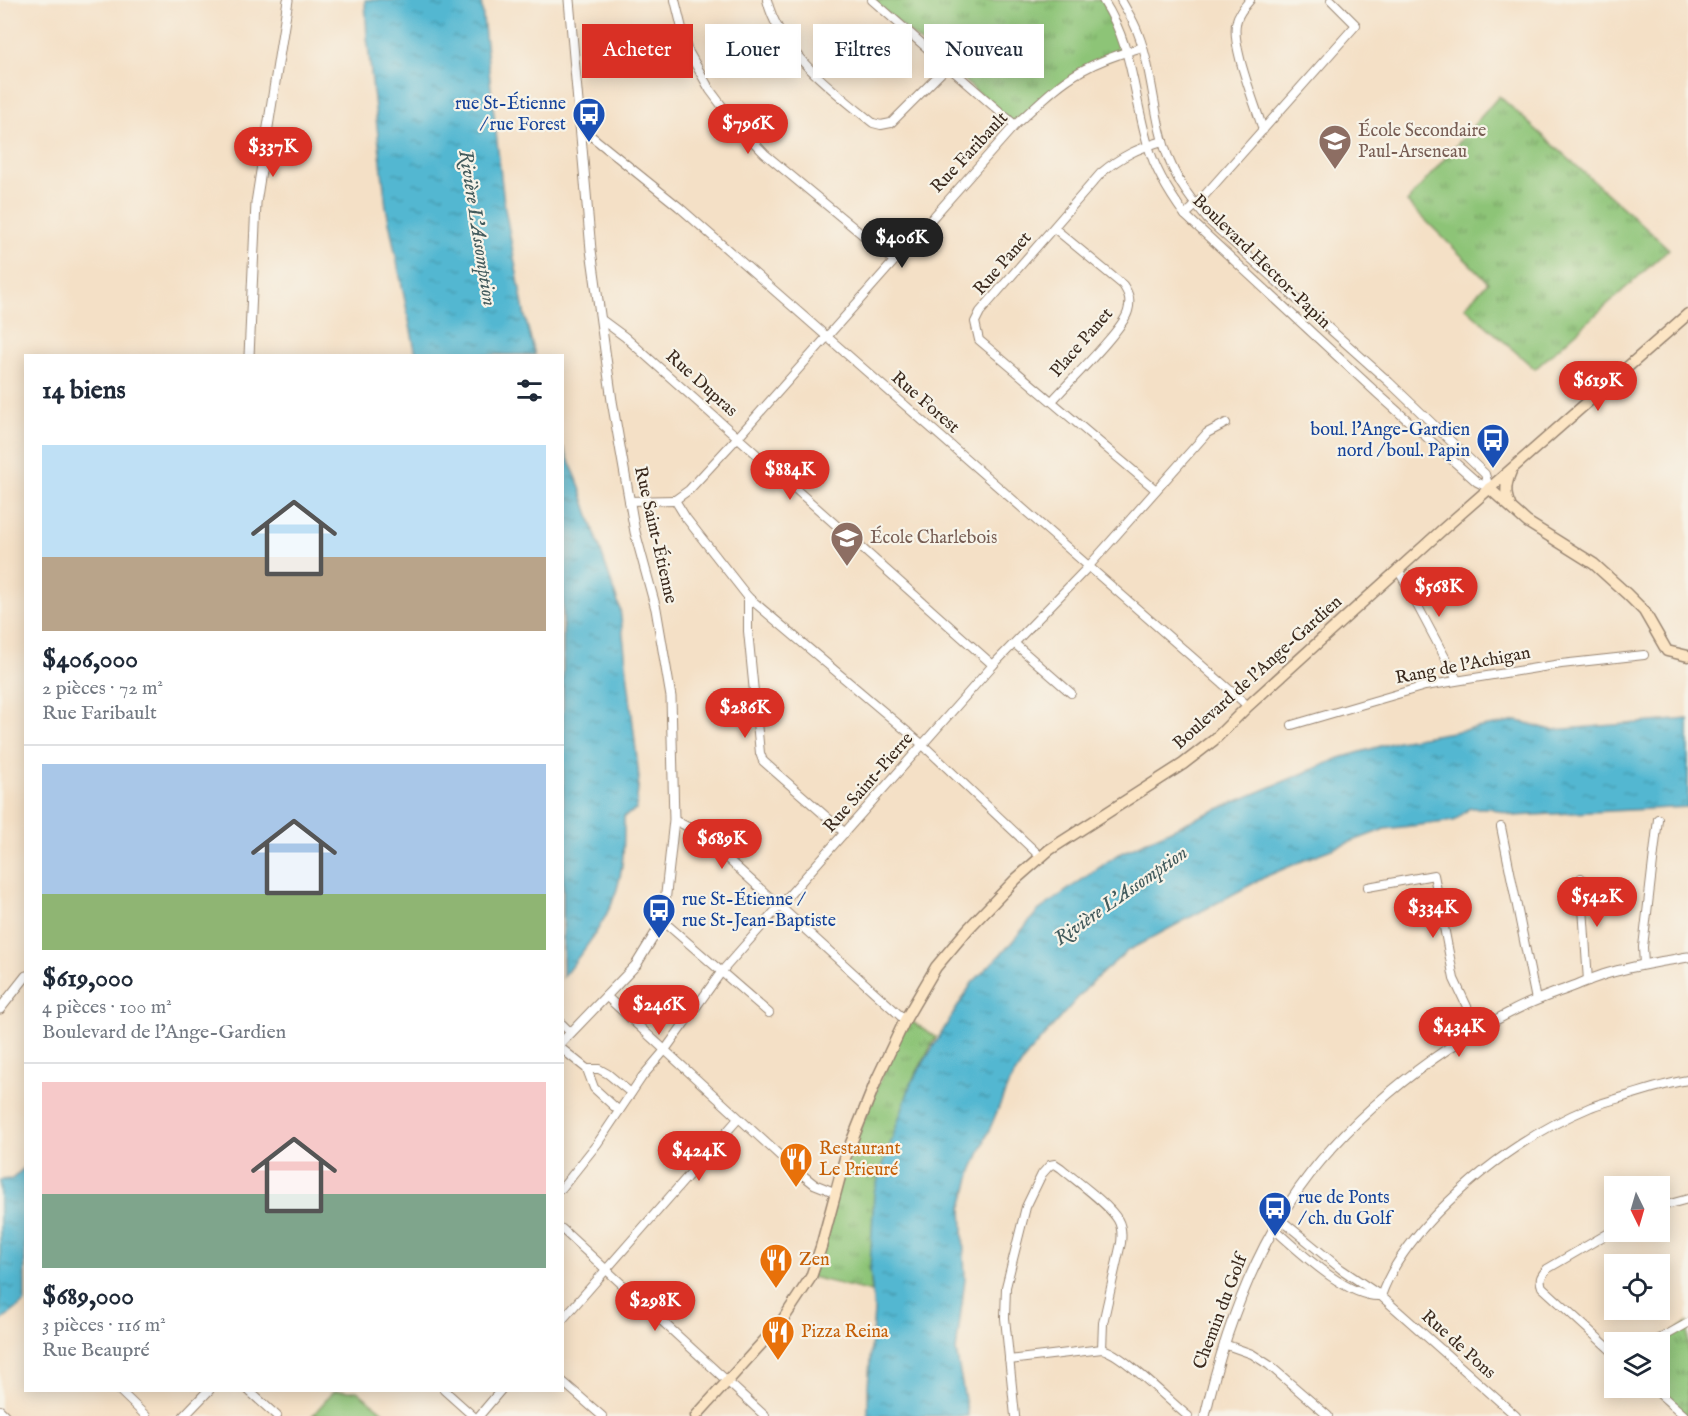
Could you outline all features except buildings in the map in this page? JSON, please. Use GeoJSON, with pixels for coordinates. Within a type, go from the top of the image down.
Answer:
{"type":"FeatureCollection","features":[{"type":"Feature","properties":{"kind":"main road","name":"Boulevard de l'Ange-Gardien"},"geometry":{"type":"LineString","coordinates":[[696,1416],[782,1321],[811,1277],[844,1158],[876,1081],[905,1020],[936,967],[996,898],[1041,857],[1183,764],[1214,740],[1398,569],[1688,314]]}},
{"type":"Feature","properties":{"kind":"main road"},"geometry":{"type":"LineString","coordinates":[[1511,508],[1506,499],[1506,488],[1514,467]]}},
{"type":"Feature","properties":{"kind":"main road","name":"Boulevard Hector-Papin"},"geometry":{"type":"LineString","coordinates":[[1489,488],[1535,527],[1594,564],[1644,611],[1665,648],[1671,654],[1688,656]]}},
{"type":"Feature","properties":{"kind":"main road"},"geometry":{"type":"LineString","coordinates":[[1472,504],[1488,501],[1511,508]]}},
{"type":"Feature","properties":{"kind":"street"},"geometry":{"type":"LineString","coordinates":[[249,354],[256,203],[288,0]]}},
{"type":"Feature","properties":{"kind":"street","name":"Rue Saint-Étienne"},"geometry":{"type":"LineString","coordinates":[[564,1040],[636,965],[663,921],[674,820],[671,697],[656,609],[641,558],[629,501],[612,401],[591,250],[569,0]]}},
{"type":"Feature","properties":{"kind":"street"},"geometry":{"type":"LineString","coordinates":[[675,0],[687,49],[710,90],[734,122],[765,154],[893,260]]}},
{"type":"Feature","properties":{"kind":"street"},"geometry":{"type":"LineString","coordinates":[[767,0],[780,31],[799,56],[819,78],[873,123],[881,125],[891,123],[936,78]]}},
{"type":"Feature","properties":{"kind":"street"},"geometry":{"type":"LineString","coordinates":[[872,0],[924,46]]}},
{"type":"Feature","properties":{"kind":"street","name":"Boulevard Hector-Papin"},"geometry":{"type":"LineString","coordinates":[[1121,0],[1143,47],[1163,141],[1178,179],[1196,205],[1208,220],[1389,382],[1485,474],[1489,488]]}},
{"type":"Feature","properties":{"kind":"street"},"geometry":{"type":"LineString","coordinates":[[1250,0],[1237,18],[1236,43],[1263,130]]}},
{"type":"Feature","properties":{"kind":"street"},"geometry":{"type":"LineString","coordinates":[[1185,214],[1196,205],[1356,25],[1331,0]]}},
{"type":"Feature","properties":{"kind":"street","name":"Boulevard Hector-Papin"},"geometry":{"type":"LineString","coordinates":[[1105,1],[1128,51],[1148,145],[1163,182],[1185,214],[1378,394],[1477,482],[1489,488]]}},
{"type":"Feature","properties":{"kind":"street","name":"Rue Faribault"},"geometry":{"type":"LineString","coordinates":[[675,500],[689,490],[738,437],[1015,125],[1079,72],[1110,57],[1143,47]]}},
{"type":"Feature","properties":{"kind":"street"},"geometry":{"type":"LineString","coordinates":[[960,78],[1015,125]]}},
{"type":"Feature","properties":{"kind":"street","name":"Rue Forest"},"geometry":{"type":"LineString","coordinates":[[580,127],[679,207],[1248,706]]}},
{"type":"Feature","properties":{"kind":"street","name":"Rue Panet"},"geometry":{"type":"LineString","coordinates":[[1156,490],[979,340],[975,322],[980,312],[1101,173],[1118,159],[1148,145],[1163,141]]}},
{"type":"Feature","properties":{"kind":"street","name":"Place Panet"},"geometry":{"type":"LineString","coordinates":[[1052,400],[1120,327],[1129,311],[1130,300],[1123,285],[1054,228]]}},
{"type":"Feature","properties":{"kind":"street","name":"Rue Dupras"},"geometry":{"type":"LineString","coordinates":[[602,320],[738,437],[993,665]]}},
{"type":"Feature","properties":{"kind":"street"},"geometry":{"type":"LineString","coordinates":[[1378,394],[1389,382]]}},
{"type":"Feature","properties":{"kind":"street","name":"Rue Saint-Pierre"},"geometry":{"type":"LineString","coordinates":[[564,1185],[722,971],[993,665],[1088,567],[1207,433],[1226,423]]}},
{"type":"Feature","properties":{"kind":"street"},"geometry":{"type":"LineString","coordinates":[[629,501],[675,500],[686,518],[748,597],[923,745],[1041,857]]}},
{"type":"Feature","properties":{"kind":"street"},"geometry":{"type":"LineString","coordinates":[[1398,569],[1458,680]]}},
{"type":"Feature","properties":{"kind":"street"},"geometry":{"type":"LineString","coordinates":[[748,597],[748,631],[760,753],[763,761],[845,833]]}},
{"type":"Feature","properties":{"kind":"street"},"geometry":{"type":"LineString","coordinates":[[1015,644],[1071,693]]}},
{"type":"Feature","properties":{"kind":"street","name":"Rang de l'Achigan"},"geometry":{"type":"LineString","coordinates":[[1292,725],[1425,686],[1562,664],[1644,655]]}},
{"type":"Feature","properties":{"kind":"street"},"geometry":{"type":"LineString","coordinates":[[1644,966],[1643,946],[1658,819]]}},
{"type":"Feature","properties":{"kind":"street"},"geometry":{"type":"LineString","coordinates":[[674,820],[698,832],[905,1020]]}},
{"type":"Feature","properties":{"kind":"street"},"geometry":{"type":"LineString","coordinates":[[1501,827],[1536,1000]]}},
{"type":"Feature","properties":{"kind":"street"},"geometry":{"type":"LineString","coordinates":[[1368,888],[1434,875],[1454,979],[1479,1030]]}},
{"type":"Feature","properties":{"kind":"street"},"geometry":{"type":"LineString","coordinates":[[1581,878],[1588,981]]}},
{"type":"Feature","properties":{"kind":"street"},"geometry":{"type":"LineString","coordinates":[[663,921],[769,1013]]}},
{"type":"Feature","properties":{"kind":"street","name":"Chemin du Golf"},"geometry":{"type":"LineString","coordinates":[[1205,1416],[1216,1367],[1224,1344],[1250,1275],[1274,1229],[1311,1174],[1339,1141],[1376,1105],[1439,1055],[1479,1030],[1536,1000],[1620,970],[1688,957]]}},
{"type":"Feature","properties":{"kind":"street"},"geometry":{"type":"LineString","coordinates":[[0,1009],[24,979]]}},
{"type":"Feature","properties":{"kind":"street"},"geometry":{"type":"LineString","coordinates":[[606,996],[738,1119],[814,1184],[834,1191]]}},
{"type":"Feature","properties":{"kind":"street"},"geometry":{"type":"LineString","coordinates":[[564,1026],[571,1033]]}},
{"type":"Feature","properties":{"kind":"street"},"geometry":{"type":"LineString","coordinates":[[564,1051],[586,1069],[594,1088],[619,1111]]}},
{"type":"Feature","properties":{"kind":"street"},"geometry":{"type":"LineString","coordinates":[[586,1069],[598,1069],[608,1074],[632,1093]]}},
{"type":"Feature","properties":{"kind":"street"},"geometry":{"type":"LineString","coordinates":[[1274,1229],[1340,1284],[1359,1294],[1381,1296],[1386,1281],[1406,1249],[1425,1226],[1451,1199],[1494,1161],[1519,1144],[1593,1106],[1665,1084],[1688,1080]]}},
{"type":"Feature","properties":{"kind":"street"},"geometry":{"type":"LineString","coordinates":[[564,1318],[738,1119]]}},
{"type":"Feature","properties":{"kind":"street"},"geometry":{"type":"LineString","coordinates":[[1015,1416],[1005,1301],[1026,1207],[1042,1174],[1050,1165],[1055,1164],[1109,1209],[1118,1220],[1122,1230],[1103,1323],[1102,1349]]}},
{"type":"Feature","properties":{"kind":"street"},"geometry":{"type":"LineString","coordinates":[[1670,1204],[1688,1199]]}},
{"type":"Feature","properties":{"kind":"street","name":"Rue de Pons"},"geometry":{"type":"LineString","coordinates":[[1280,1219],[1341,1269],[1381,1296],[1516,1416]]}},
{"type":"Feature","properties":{"kind":"street"},"geometry":{"type":"LineString","coordinates":[[564,1231],[765,1416]]}},
{"type":"Feature","properties":{"kind":"street"},"geometry":{"type":"LineString","coordinates":[[1604,1236],[1547,1269],[1540,1281],[1542,1287],[1604,1344]]}},
{"type":"Feature","properties":{"kind":"street"},"geometry":{"type":"LineString","coordinates":[[1670,1333],[1688,1323]]}},
{"type":"Feature","properties":{"kind":"street"},"geometry":{"type":"LineString","coordinates":[[1224,1344],[1252,1354],[1269,1365],[1328,1416]]}},
{"type":"Feature","properties":{"kind":"street"},"geometry":{"type":"LineString","coordinates":[[1010,1360],[1102,1349],[1121,1358],[1188,1416]]}},
{"type":"Feature","properties":{"kind":"street"},"geometry":{"type":"LineString","coordinates":[[564,1383],[602,1416]]}},
{"type":"Feature","properties":{"kind":"street"},"geometry":{"type":"LineString","coordinates":[[121,1392],[146,1416]]}},
{"type":"Feature","properties":{"kind":"street"},"geometry":{"type":"LineString","coordinates":[[184,1416],[207,1392]]}},
{"type":"Feature","properties":{"kind":"street"},"geometry":{"type":"LineString","coordinates":[[250,1392],[277,1416]]}},
{"type":"Feature","properties":{"kind":"street"},"geometry":{"type":"LineString","coordinates":[[446,1392],[473,1416]]}},
{"type":"Feature","properties":{"kind":"street"},"geometry":{"type":"LineString","coordinates":[[479,1416],[499,1392]]}},
{"type":"Feature","properties":{"kind":"street"},"geometry":{"type":"LineString","coordinates":[[1664,1398],[1685,1416]]}},
{"type":"Feature","properties":{"kind":"street"},"geometry":{"type":"LineString","coordinates":[[587,1416],[594,1408]]}},
{"type":"Feature","properties":{"kind":"street"},"geometry":{"type":"LineString","coordinates":[[0,1410],[6,1416]]}},
{"type":"Feature","properties":{"kind":"green space"},"geometry":{"type":"Polygon","coordinates":[[[872,0],[1103,0],[1127,52],[1079,72],[1015,125],[961,78],[1044,78],[1044,24],[924,24],[924,45],[912,35],[912,24],[899,24],[872,0]]]}},
{"type":"Feature","properties":{"kind":"green space"},"geometry":{"type":"Polygon","coordinates":[[[1499,96],[1669,249],[1535,369],[1465,307],[1488,282],[1407,202],[1499,96]]]}},
{"type":"Feature","properties":{"kind":"green space"},"geometry":{"type":"Polygon","coordinates":[[[906,1018],[936,1037],[911,1083],[870,1268],[872,1292],[811,1277],[834,1192],[906,1018]]]}},
{"type":"Feature","properties":{"kind":"green space"},"geometry":{"type":"Polygon","coordinates":[[[1688,1323],[1688,1416],[1666,1398],[1670,1398],[1670,1335],[1688,1323]]]}},
{"type":"Feature","properties":{"kind":"green space"},"geometry":{"type":"Polygon","coordinates":[[[333,1392],[358,1392],[388,1416],[312,1416],[333,1392]]]}},
{"type":"Feature","properties":{"kind":"water","name":"Rivière L'Assomption"},"geometry":{"type":"Polygon","coordinates":[[[365,0],[481,0],[504,203],[525,317],[535,354],[416,354],[386,207],[365,0]]]}},
{"type":"Feature","properties":{"kind":"water"},"geometry":{"type":"Polygon","coordinates":[[[564,449],[577,479],[620,609],[639,777],[636,810],[624,816],[622,862],[616,891],[598,930],[564,976],[564,449]]]}},
{"type":"Feature","properties":{"kind":"water","name":"Rivière L'Assomption"},"geometry":{"type":"Polygon","coordinates":[[[1688,719],[1688,807],[1514,816],[1490,808],[1470,808],[1454,821],[1385,829],[1267,876],[1127,951],[1091,983],[1028,1054],[1009,1083],[972,1171],[962,1207],[965,1279],[956,1351],[968,1416],[868,1416],[874,1311],[870,1268],[874,1192],[911,1083],[972,983],[1006,949],[1038,911],[1117,855],[1199,817],[1340,758],[1398,741],[1518,721],[1552,730],[1688,719]]]}},
{"type":"Feature","properties":{"kind":"water"},"geometry":{"type":"Polygon","coordinates":[[[24,1168],[24,1303],[0,1322],[0,1180],[12,1179],[24,1168]]]}},
{"type":"Feature","properties":{"kind":"place","name":"rue St-Étienne / rue Forest"},"geometry":{"type":"Point","coordinates":[589,143]}},
{"type":"Feature","properties":{"kind":"place","name":"École Secondaire Paul-Arseneau"},"geometry":{"type":"Point","coordinates":[1335,170]}},
{"type":"Feature","properties":{"kind":"place","name":"boul. l'Ange-Gardien nord / boul. Papin"},"geometry":{"type":"Point","coordinates":[1493,469]}},
{"type":"Feature","properties":{"kind":"place","name":"École Charlebois"},"geometry":{"type":"Point","coordinates":[847,567]}},
{"type":"Feature","properties":{"kind":"place","name":"rue St-Étienne / rue St-Jean-Baptiste"},"geometry":{"type":"Point","coordinates":[659,939]}},
{"type":"Feature","properties":{"kind":"place","name":"Restaurant Le Prieuré"},"geometry":{"type":"Point","coordinates":[796,1188]}},
{"type":"Feature","properties":{"kind":"place","name":"rue de Ponts / ch. du Golf"},"geometry":{"type":"Point","coordinates":[1275,1237]}},
{"type":"Feature","properties":{"kind":"place","name":"Zen"},"geometry":{"type":"Point","coordinates":[776,1289]}},
{"type":"Feature","properties":{"kind":"place","name":"Pizza Reina"},"geometry":{"type":"Point","coordinates":[778,1361]}}]}
